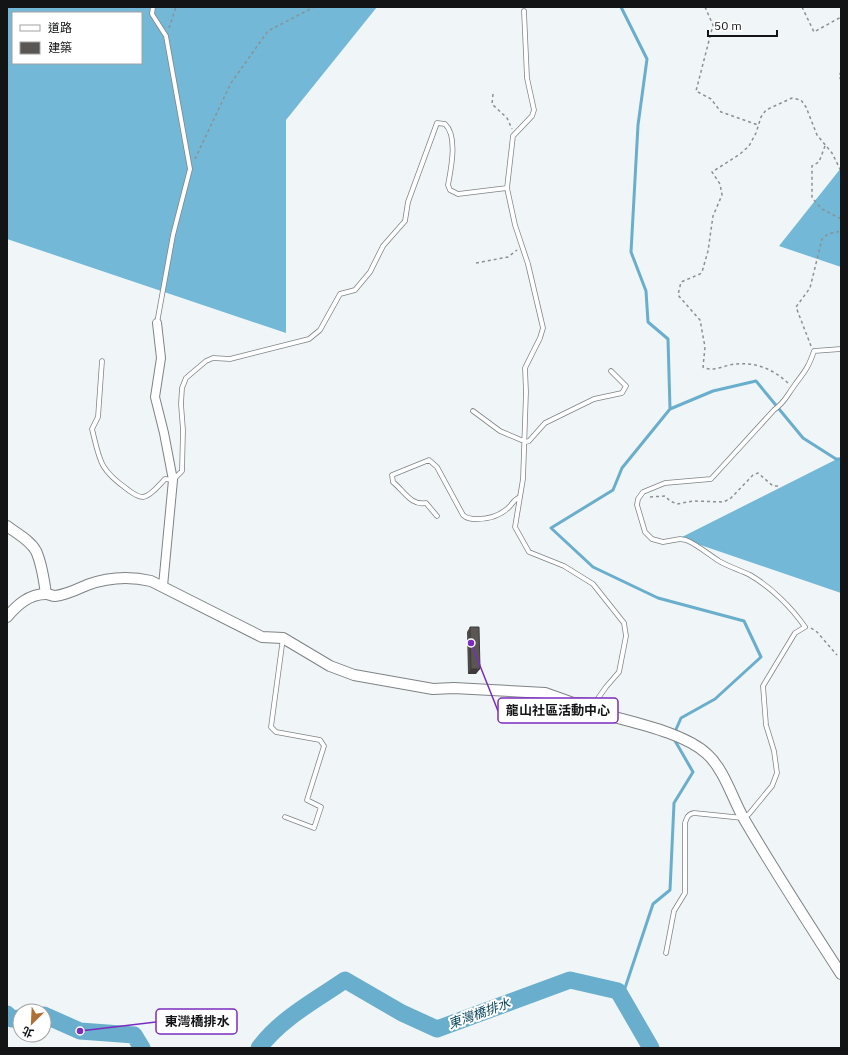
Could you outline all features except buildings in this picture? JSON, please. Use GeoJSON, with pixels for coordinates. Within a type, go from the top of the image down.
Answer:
{"type":"FeatureCollection","features":[{"type":"Feature","properties":{"kind":"street"},"geometry":{"type":"LineString","coordinates":[[157,323],[161,358],[155,397],[173,480],[163,586]]}},
{"type":"Feature","properties":{"kind":"street"},"geometry":{"type":"LineString","coordinates":[[7,526],[24,538],[35,550],[44,578],[46,594]]}},
{"type":"Feature","properties":{"kind":"street"},"geometry":{"type":"LineString","coordinates":[[7,617],[23,600],[32,596],[46,594],[54,596],[92,583],[117,577],[133,577],[152,580],[262,637],[283,638],[330,666],[354,675],[433,689],[454,688],[545,693],[573,703],[594,704],[600,714],[667,733],[698,746],[715,761],[743,818],[793,901],[841,974]]}},
{"type":"Feature","properties":{"kind":"lane"},"geometry":{"type":"LineString","coordinates":[[153,7],[152,14],[166,36],[190,170],[173,235],[157,323]]}},
{"type":"Feature","properties":{"kind":"lane"},"geometry":{"type":"LineString","coordinates":[[524,11],[527,78],[534,110],[532,116],[514,134],[507,188],[515,225],[523,245],[542,328],[540,338],[525,368],[524,440],[520,497],[515,527],[526,549],[534,554],[564,566],[593,584],[624,623],[626,636],[619,672],[594,704]]}},
{"type":"Feature","properties":{"kind":"lane"},"geometry":{"type":"LineString","coordinates":[[102,361],[98,417],[92,429],[103,468],[113,479],[139,496],[146,496],[165,479],[173,480],[183,467],[181,404],[182,388],[186,378],[206,361],[213,358],[230,359],[309,339],[317,334],[340,294],[355,290],[370,272],[383,246],[405,221],[408,202],[437,123],[445,124],[450,131],[453,149],[448,185],[450,190],[458,194],[507,188]]}},
{"type":"Feature","properties":{"kind":"lane"},"geometry":{"type":"LineString","coordinates":[[666,953],[674,911],[685,893],[686,817],[689,814],[694,813],[743,818],[749,814],[772,786],[777,773],[774,751],[766,725],[763,686],[795,633],[805,627],[797,615],[760,581],[748,574],[725,564],[686,540],[680,539],[663,542],[652,539],[645,532],[637,505],[638,498],[642,492],[665,483],[711,479],[774,410],[784,403],[793,387],[806,371],[814,351],[841,349]]}},
{"type":"Feature","properties":{"kind":"lane"},"geometry":{"type":"LineString","coordinates":[[473,411],[500,431],[529,441],[545,422],[594,400],[622,393],[625,390],[625,384],[611,371]]}},
{"type":"Feature","properties":{"kind":"lane"},"geometry":{"type":"LineString","coordinates":[[437,516],[426,503],[420,505],[413,502],[403,490],[393,482],[392,475],[429,460],[437,467],[463,515],[470,519],[486,519],[497,516],[504,512],[516,499],[520,497]]}},
{"type":"Feature","properties":{"kind":"lane"},"geometry":{"type":"LineString","coordinates":[[283,638],[270,727],[276,732],[320,740],[324,746],[307,800],[322,807],[314,828],[286,817]]}},
{"type":"Feature","properties":{"kind":"path"},"geometry":{"type":"LineString","coordinates":[[166,36],[176,7]]}},
{"type":"Feature","properties":{"kind":"path"},"geometry":{"type":"LineString","coordinates":[[190,170],[231,83],[268,31],[314,7]]}},
{"type":"Feature","properties":{"kind":"path"},"geometry":{"type":"LineString","coordinates":[[705,7],[713,25],[696,91],[711,99],[721,112],[758,125]]}},
{"type":"Feature","properties":{"kind":"path"},"geometry":{"type":"LineString","coordinates":[[802,7],[814,32],[841,17]]}},
{"type":"Feature","properties":{"kind":"path"},"geometry":{"type":"LineString","coordinates":[[804,10],[807,7]]}},
{"type":"Feature","properties":{"kind":"path"},"geometry":{"type":"LineString","coordinates":[[841,72],[838,76],[841,80]]}},
{"type":"Feature","properties":{"kind":"path"},"geometry":{"type":"LineString","coordinates":[[493,94],[492,104],[508,118],[514,134]]}},
{"type":"Feature","properties":{"kind":"path"},"geometry":{"type":"LineString","coordinates":[[793,387],[773,370],[752,365],[737,364],[710,370],[703,368],[705,346],[700,320],[678,295],[681,282],[700,274],[708,251],[713,216],[722,195],[720,184],[712,172],[745,150],[753,139],[761,117],[766,110],[792,98],[797,98],[804,102],[817,135],[832,153],[841,171]]}},
{"type":"Feature","properties":{"kind":"path"},"geometry":{"type":"LineString","coordinates":[[825,146],[819,162],[812,166],[812,198],[822,209],[841,219]]}},
{"type":"Feature","properties":{"kind":"path"},"geometry":{"type":"LineString","coordinates":[[814,351],[796,307],[810,288],[822,239],[828,234],[841,231]]}},
{"type":"Feature","properties":{"kind":"path"},"geometry":{"type":"LineString","coordinates":[[476,263],[508,257],[523,245]]}},
{"type":"Feature","properties":{"kind":"path"},"geometry":{"type":"LineString","coordinates":[[638,498],[665,496],[670,501],[677,504],[693,501],[723,502],[730,499],[753,475],[758,473],[773,486],[778,486]]}},
{"type":"Feature","properties":{"kind":"path"},"geometry":{"type":"LineString","coordinates":[[805,627],[810,627],[817,632],[837,655]]}},
{"type":"Feature","properties":{"kind":"shaded area"},"geometry":{"type":"Polygon","coordinates":[[[7,7],[377,7],[286,120],[286,333],[7,239],[7,7]]]}},
{"type":"Feature","properties":{"kind":"shaded area"},"geometry":{"type":"Polygon","coordinates":[[[841,168],[841,267],[779,246],[841,168]]]}},
{"type":"Feature","properties":{"kind":"shaded area"},"geometry":{"type":"Polygon","coordinates":[[[841,457],[841,593],[680,538],[841,457]]]}},
{"type":"Feature","properties":{"kind":"waterway"},"geometry":{"type":"LineString","coordinates":[[621,7],[647,59],[638,125],[631,252],[646,291],[648,322],[668,339],[670,409]]}},
{"type":"Feature","properties":{"kind":"waterway"},"geometry":{"type":"LineString","coordinates":[[674,734],[681,718],[715,699],[761,657],[744,621],[658,598],[593,567],[551,528],[613,490],[622,468],[670,409],[713,391],[756,381],[803,438],[836,459],[841,459]]}},
{"type":"Feature","properties":{"kind":"waterway"},"geometry":{"type":"LineString","coordinates":[[622,997],[653,904],[670,890],[674,803],[693,772],[674,739]]}},
{"type":"Feature","properties":{"kind":"waterway","name":"東灣橋排水"},"geometry":{"type":"LineString","coordinates":[[259,1048],[277,1028],[288,1019],[345,980],[402,1013],[437,1029],[570,980],[618,991],[651,1048]]}},
{"type":"Feature","properties":{"kind":"waterway","name":"東灣橋排水"},"geometry":{"type":"LineString","coordinates":[[7,1014],[12,1019]]}},
{"type":"Feature","properties":{"kind":"waterway","name":"東灣橋排水"},"geometry":{"type":"LineString","coordinates":[[52,1019],[80,1031],[134,1035],[142,1048]]}},
{"type":"Feature","properties":{"kind":"place","name":"龍山社區活動中心"},"geometry":{"type":"Point","coordinates":[471,643]}},
{"type":"Feature","properties":{"kind":"place","name":"東灣橋排水"},"geometry":{"type":"Point","coordinates":[80,1031]}}]}
